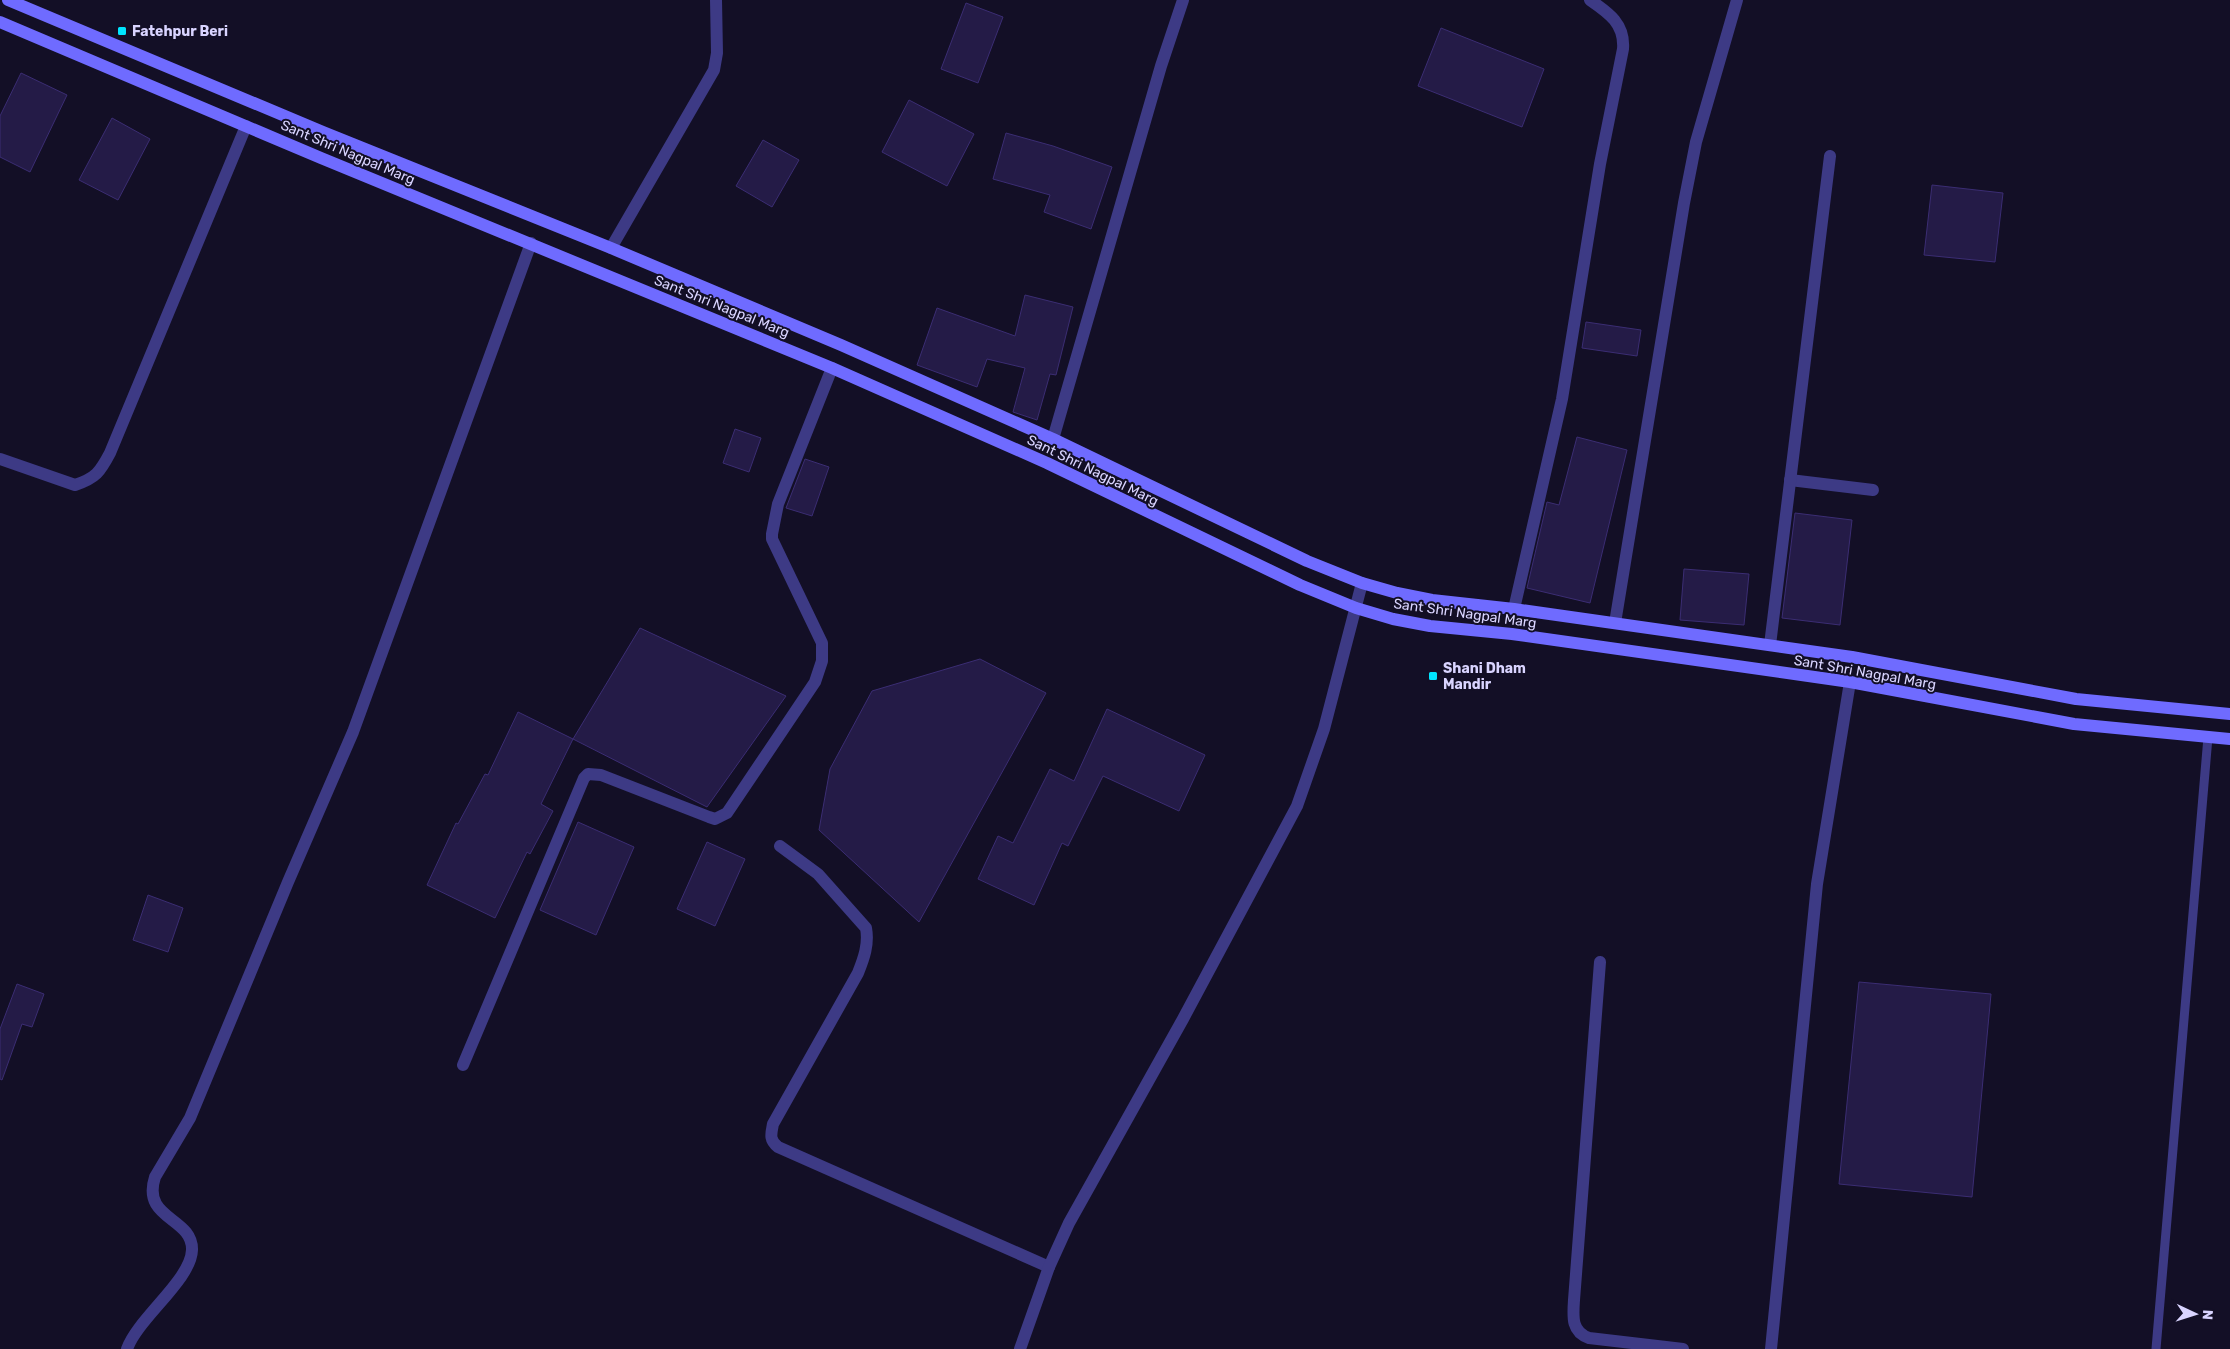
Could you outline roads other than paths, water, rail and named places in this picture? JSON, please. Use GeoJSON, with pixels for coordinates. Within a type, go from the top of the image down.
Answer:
{"type":"FeatureCollection","features":[{"type":"Feature","properties":{"kind":"main road","name":"Sant Shri Nagpal Marg"},"geometry":{"type":"LineString","coordinates":[[8,0],[323,132],[611,248],[841,345],[1053,439],[1307,561],[1362,583],[1432,600],[1514,609],[1852,657],[2076,699],[2230,714]]}},
{"type":"Feature","properties":{"kind":"main road","name":"Sant Shri Nagpal Marg"},"geometry":{"type":"LineString","coordinates":[[0,22],[246,126],[832,368],[1046,463],[1193,536],[1300,585],[1356,608],[1393,619],[1430,626],[1512,634],[1850,682],[2074,724],[2230,739]]}},
{"type":"Feature","properties":{"kind":"street"},"geometry":{"type":"LineString","coordinates":[[611,248],[714,70],[717,53],[716,0]]}},
{"type":"Feature","properties":{"kind":"street"},"geometry":{"type":"LineString","coordinates":[[1053,439],[1183,0]]}},
{"type":"Feature","properties":{"kind":"street"},"geometry":{"type":"LineString","coordinates":[[1514,609],[1562,399],[1600,164],[1623,49],[1622,31],[1618,23],[1612,16],[1590,0]]}},
{"type":"Feature","properties":{"kind":"street"},"geometry":{"type":"LineString","coordinates":[[1615,623],[1684,203],[1696,142],[1737,0]]}},
{"type":"Feature","properties":{"kind":"street"},"geometry":{"type":"LineString","coordinates":[[0,460],[75,485],[96,476],[102,469],[246,126]]}},
{"type":"Feature","properties":{"kind":"street"},"geometry":{"type":"LineString","coordinates":[[1770,645],[1830,156]]}},
{"type":"Feature","properties":{"kind":"street"},"geometry":{"type":"LineString","coordinates":[[127,1349],[139,1327],[168,1293],[187,1266],[191,1255],[191,1243],[185,1231],[162,1213],[153,1200],[152,1185],[190,1118],[288,882],[353,732],[531,244]]}},
{"type":"Feature","properties":{"kind":"street"},"geometry":{"type":"LineString","coordinates":[[463,1065],[584,778],[588,774],[594,773],[708,817],[715,819],[721,817],[727,813],[815,682],[822,661],[822,643],[772,539],[772,534],[778,504],[832,368]]}},
{"type":"Feature","properties":{"kind":"street"},"geometry":{"type":"LineString","coordinates":[[1790,480],[1873,490]]}},
{"type":"Feature","properties":{"kind":"street"},"geometry":{"type":"LineString","coordinates":[[1020,1349],[1049,1267],[1069,1223],[1183,1019],[1297,806],[1311,772],[1324,729],[1362,583]]}},
{"type":"Feature","properties":{"kind":"street"},"geometry":{"type":"LineString","coordinates":[[1772,1349],[1817,884],[1850,682]]}},
{"type":"Feature","properties":{"kind":"street"},"geometry":{"type":"LineString","coordinates":[[780,846],[818,874],[828,884],[866,928],[867,945],[858,973],[773,1124],[771,1135],[773,1143],[778,1147],[1049,1267]]}},
{"type":"Feature","properties":{"kind":"street"},"geometry":{"type":"LineString","coordinates":[[1600,962],[1574,1300],[1574,1326],[1578,1332],[1588,1338],[1683,1349]]}},
{"type":"Feature","properties":{"kind":"lane"},"geometry":{"type":"LineString","coordinates":[[2156,1349],[2208,737]]}},
{"type":"Feature","properties":{"kind":"place","name":"Fatehpur Beri"},"geometry":{"type":"Point","coordinates":[122,31]}},
{"type":"Feature","properties":{"kind":"place","name":"Shani Dham Mandir"},"geometry":{"type":"Point","coordinates":[1433,676]}}]}
